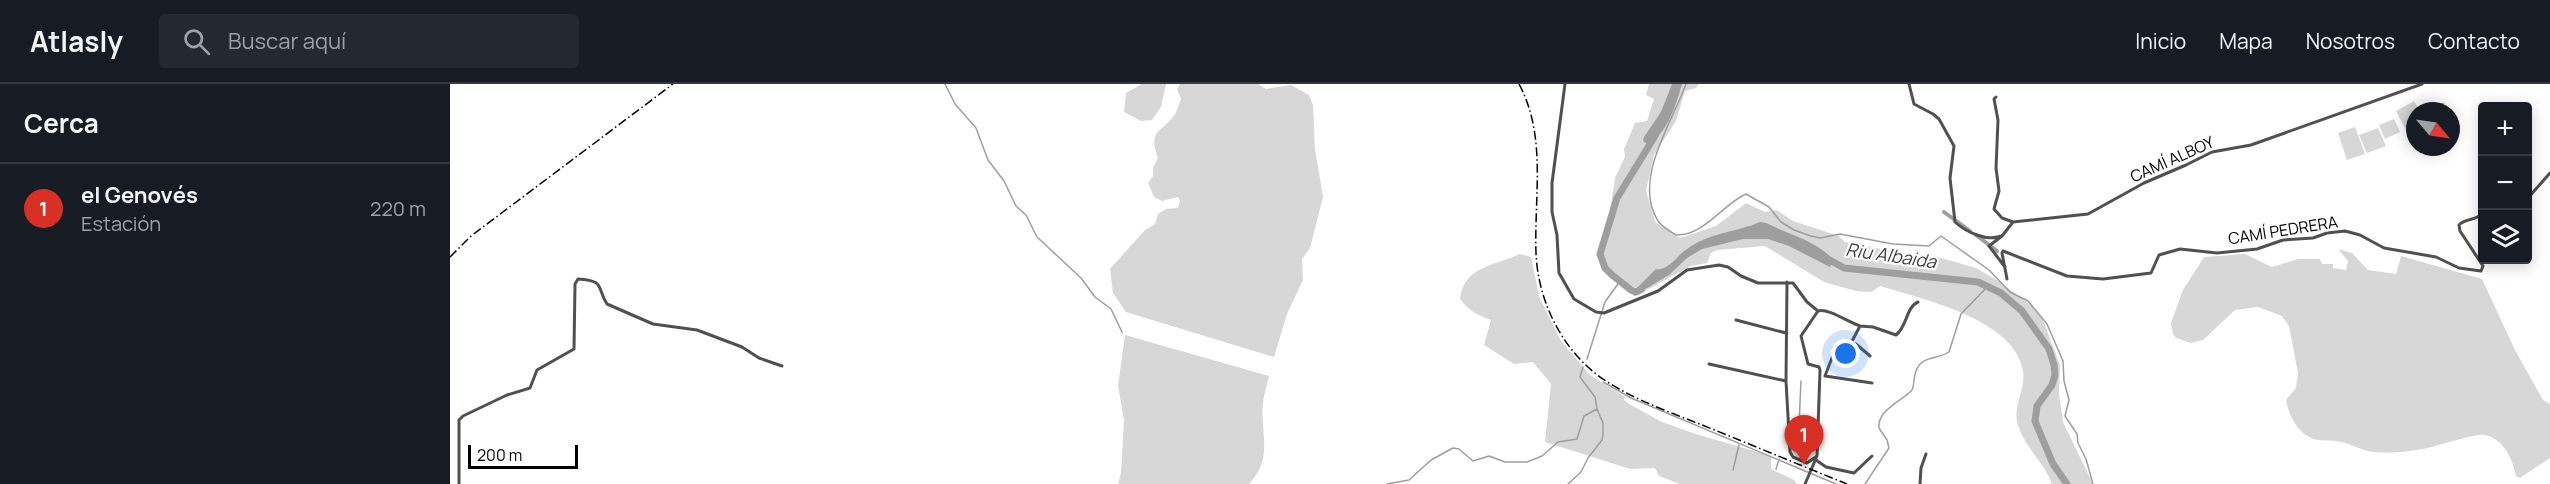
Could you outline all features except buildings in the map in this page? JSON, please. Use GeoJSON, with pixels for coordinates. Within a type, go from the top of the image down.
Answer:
{"type":"FeatureCollection","features":[{"type":"Feature","properties":{"kind":"street"},"geometry":{"type":"LineString","coordinates":[[1565,84],[1552,183],[1552,212],[1557,234],[1559,273],[1574,299],[1596,312],[1604,313],[1659,291],[1686,270],[1719,265],[1728,267],[1741,276],[1758,283],[1787,282],[1795,285],[1807,302],[1818,311],[1829,310],[1843,320],[1860,327],[1873,327],[1896,335],[1903,327],[1911,307],[1918,302]]}},
{"type":"Feature","properties":{"kind":"street"},"geometry":{"type":"LineString","coordinates":[[1909,84],[1914,104],[1939,119],[1954,146],[1950,178],[1955,222],[1968,232],[1988,238],[1999,237],[2005,233]]}},
{"type":"Feature","properties":{"kind":"street","name":"CAMÍ ALBOY"},"geometry":{"type":"LineString","coordinates":[[2013,222],[2088,214],[2144,183],[2212,152],[2251,145],[2422,84]]}},
{"type":"Feature","properties":{"kind":"street"},"geometry":{"type":"LineString","coordinates":[[1996,97],[1994,99],[1998,120],[1996,168],[1999,191],[1994,209],[2002,218],[2013,222],[2005,233],[1989,246],[2006,268],[2007,279]]}},
{"type":"Feature","properties":{"kind":"street"},"geometry":{"type":"LineString","coordinates":[[2532,193],[2550,173]]}},
{"type":"Feature","properties":{"kind":"street","name":"CAMÍ PEDRERA"},"geometry":{"type":"LineString","coordinates":[[2478,216],[2459,225],[2460,231],[2478,258]]}},
{"type":"Feature","properties":{"kind":"street","name":"CAMÍ PEDRERA"},"geometry":{"type":"LineString","coordinates":[[2006,268],[2002,253],[2005,250],[2062,275],[2116,278],[2151,273],[2159,255],[2180,249],[2217,253],[2249,250],[2283,240],[2313,238],[2327,232],[2345,231],[2360,235],[2384,248],[2436,257],[2459,268],[2481,271],[2482,264]]}},
{"type":"Feature","properties":{"kind":"street"},"geometry":{"type":"LineString","coordinates":[[459,484],[459,420],[507,395],[530,388],[537,370],[574,349],[575,284],[578,279],[597,283],[602,289],[607,304],[653,324],[697,330],[742,347],[759,358],[782,366]]}},
{"type":"Feature","properties":{"kind":"street"},"geometry":{"type":"LineString","coordinates":[[1787,282],[1786,381],[1790,455],[1807,463],[1816,458]]}},
{"type":"Feature","properties":{"kind":"street"},"geometry":{"type":"LineString","coordinates":[[1805,484],[1816,458],[1822,375],[1820,368],[1809,366],[1801,340],[1805,328],[1818,311]]}},
{"type":"Feature","properties":{"kind":"street"},"geometry":{"type":"LineString","coordinates":[[1736,320],[1786,333]]}},
{"type":"Feature","properties":{"kind":"street"},"geometry":{"type":"LineString","coordinates":[[1822,375],[1835,350],[1848,347],[1860,327]]}},
{"type":"Feature","properties":{"kind":"street"},"geometry":{"type":"LineString","coordinates":[[1851,343],[1856,344],[1870,356]]}},
{"type":"Feature","properties":{"kind":"street"},"geometry":{"type":"LineString","coordinates":[[1709,364],[1786,381]]}},
{"type":"Feature","properties":{"kind":"street"},"geometry":{"type":"LineString","coordinates":[[1822,375],[1872,383]]}},
{"type":"Feature","properties":{"kind":"street"},"geometry":{"type":"LineString","coordinates":[[1920,484],[1921,468],[1926,454]]}},
{"type":"Feature","properties":{"kind":"street"},"geometry":{"type":"LineString","coordinates":[[1816,458],[1828,467],[1854,473],[1872,456]]}},
{"type":"Feature","properties":{"kind":"shaded area"},"geometry":{"type":"Polygon","coordinates":[[[1142,84],[1166,84],[1161,107],[1152,120],[1141,121],[1124,112],[1126,93],[1142,84]]]}},
{"type":"Feature","properties":{"kind":"shaded area"},"geometry":{"type":"Polygon","coordinates":[[[1180,84],[1258,84],[1266,89],[1291,85],[1309,95],[1313,105],[1315,149],[1323,197],[1310,248],[1302,259],[1303,280],[1287,314],[1274,357],[1126,312],[1113,293],[1110,269],[1145,230],[1155,224],[1158,214],[1166,209],[1178,208],[1180,201],[1178,197],[1162,201],[1154,197],[1148,183],[1153,176],[1153,168],[1158,158],[1155,137],[1176,113],[1181,99],[1177,89],[1180,84]]]}},
{"type":"Feature","properties":{"kind":"shaded area"},"geometry":{"type":"Polygon","coordinates":[[[1649,84],[1699,84],[1696,88],[1685,91],[1676,121],[1654,155],[1646,191],[1655,222],[1680,238],[1716,226],[1746,203],[1765,212],[1777,210],[1793,221],[1839,236],[1845,242],[1917,256],[1934,256],[1976,268],[2000,282],[2032,306],[2042,318],[2060,365],[2059,393],[2063,422],[2093,484],[2052,484],[2025,441],[2018,425],[2017,412],[2023,385],[2023,371],[2016,353],[2003,338],[1964,314],[1919,297],[1880,286],[1871,292],[1856,291],[1824,282],[1765,246],[1717,250],[1711,253],[1707,263],[1691,266],[1649,289],[1627,286],[1608,269],[1603,253],[1615,178],[1625,157],[1624,149],[1635,123],[1647,121],[1654,99],[1646,95],[1649,84]]]}},
{"type":"Feature","properties":{"kind":"shaded area"},"geometry":{"type":"Polygon","coordinates":[[[1672,84],[1682,84],[1674,110],[1660,134],[1647,144],[1643,141],[1644,137],[1661,112],[1672,84]]]}},
{"type":"Feature","properties":{"kind":"shaded area"},"geometry":{"type":"Polygon","coordinates":[[[2406,105],[2406,130],[2396,111],[2406,105]]]}},
{"type":"Feature","properties":{"kind":"shaded area"},"geometry":{"type":"Polygon","coordinates":[[[2394,119],[2400,132],[2385,139],[2379,125],[2394,119]]]}},
{"type":"Feature","properties":{"kind":"shaded area"},"geometry":{"type":"Polygon","coordinates":[[[2355,127],[2365,154],[2347,160],[2338,133],[2355,127]]]}},
{"type":"Feature","properties":{"kind":"shaded area"},"geometry":{"type":"Polygon","coordinates":[[[2378,128],[2386,146],[2367,153],[2359,135],[2378,128]]]}},
{"type":"Feature","properties":{"kind":"shaded area"},"geometry":{"type":"Polygon","coordinates":[[[1760,222],[1801,238],[1826,252],[1833,259],[1830,267],[1789,246],[1768,239],[1743,239],[1702,249],[1687,258],[1669,275],[1634,296],[1633,292],[1656,269],[1665,268],[1695,244],[1704,239],[1760,222]]]}},
{"type":"Feature","properties":{"kind":"shaded area"},"geometry":{"type":"Polygon","coordinates":[[[2338,249],[2352,253],[2368,270],[2396,274],[2401,256],[2482,279],[2515,350],[2543,400],[2550,404],[2550,458],[2520,478],[2516,476],[2513,463],[2502,446],[2492,437],[2485,435],[2403,452],[2368,451],[2342,442],[2312,438],[2296,426],[2286,400],[2296,388],[2298,373],[2289,326],[2282,316],[2258,307],[2235,310],[2203,340],[2191,343],[2176,338],[2173,334],[2171,323],[2183,290],[2204,257],[2245,254],[2272,267],[2298,259],[2320,259],[2322,264],[2333,264],[2333,268],[2346,270],[2348,261],[2338,249]]]}},
{"type":"Feature","properties":{"kind":"shaded area"},"geometry":{"type":"Polygon","coordinates":[[[1520,254],[1531,257],[1539,296],[1561,341],[1590,375],[1625,397],[1624,400],[1629,404],[1662,422],[1771,456],[1771,469],[1794,480],[1797,484],[1680,484],[1659,476],[1655,468],[1630,469],[1545,442],[1551,384],[1533,362],[1514,364],[1484,345],[1491,320],[1474,312],[1460,299],[1467,280],[1474,273],[1520,254]]]}},
{"type":"Feature","properties":{"kind":"shaded area"},"geometry":{"type":"Polygon","coordinates":[[[1125,335],[1269,376],[1263,403],[1264,455],[1257,474],[1249,484],[1118,484],[1121,473],[1124,420],[1118,386],[1125,335]]]}},
{"type":"Feature","properties":{"kind":"waterway"},"geometry":{"type":"LineString","coordinates":[[945,84],[955,104],[976,128],[988,160],[1004,181],[1016,206],[1026,215],[1037,237],[1081,278],[1095,297],[1111,309],[1122,332]]}},
{"type":"Feature","properties":{"kind":"waterway"},"geometry":{"type":"LineString","coordinates":[[1686,84],[1664,134],[1652,170],[1649,188],[1651,205],[1662,225],[1676,235],[1686,234],[1704,225],[1746,194],[1769,207],[1781,222],[1794,230],[1820,238],[1840,234],[1893,244],[1929,246],[1941,236],[1989,270],[2010,292],[2028,301],[2047,324],[2063,361],[2064,381],[2069,400],[2065,416],[2077,434],[2093,484]]}},
{"type":"Feature","properties":{"kind":"waterway","name":"Riu Albaida"},"geometry":{"type":"LineString","coordinates":[[1642,289],[1636,292],[1631,290],[1612,275],[1605,268],[1600,254],[1617,198],[1655,136]]}},
{"type":"Feature","properties":{"kind":"waterway"},"geometry":{"type":"LineString","coordinates":[[1944,212],[1970,231]]}},
{"type":"Feature","properties":{"kind":"waterway"},"geometry":{"type":"LineString","coordinates":[[1976,235],[1997,251]]}},
{"type":"Feature","properties":{"kind":"waterway","name":"Riu Albaida"},"geometry":{"type":"LineString","coordinates":[[1826,258],[1844,268],[1978,282],[2001,293],[2022,311],[2049,349],[2054,365],[2055,375],[2052,385],[2037,406],[2035,421],[2053,464],[2067,484]]}},
{"type":"Feature","properties":{"kind":"waterway"},"geometry":{"type":"LineString","coordinates":[[1587,359],[1605,302],[1620,281]]}},
{"type":"Feature","properties":{"kind":"waterway"},"geometry":{"type":"LineString","coordinates":[[1865,484],[1889,448],[1879,428],[1882,416],[1912,390],[1916,371],[1922,362],[1949,352],[1961,314],[1988,286]]}},
{"type":"Feature","properties":{"kind":"waterway"},"geometry":{"type":"LineString","coordinates":[[1568,484],[1581,472],[1588,458],[1602,440],[1603,434],[1603,423],[1595,397],[1580,377],[1583,367]]}},
{"type":"Feature","properties":{"kind":"waterway"},"geometry":{"type":"LineString","coordinates":[[1801,381],[1799,425],[1806,461]]}},
{"type":"Feature","properties":{"kind":"waterway"},"geometry":{"type":"LineString","coordinates":[[1603,382],[1631,398],[1836,484]]}},
{"type":"Feature","properties":{"kind":"waterway"},"geometry":{"type":"LineString","coordinates":[[1387,484],[1409,480],[1431,460],[1453,448],[1459,449],[1473,461],[1489,456],[1505,462],[1527,462],[1542,456],[1558,442],[1577,439],[1584,416],[1597,409]]}},
{"type":"Feature","properties":{"kind":"waterway"},"geometry":{"type":"LineString","coordinates":[[1733,470],[1739,445]]}},
{"type":"Feature","properties":{"kind":"waterway"},"geometry":{"type":"LineString","coordinates":[[1776,469],[1779,459]]}},
{"type":"Feature","properties":{"kind":"railway"},"geometry":{"type":"LineString","coordinates":[[450,257],[471,236],[673,84]]}},
{"type":"Feature","properties":{"kind":"railway"},"geometry":{"type":"LineString","coordinates":[[1519,84],[1528,104],[1536,145],[1536,253],[1542,291],[1557,327],[1579,358],[1593,372],[1634,397],[1847,484]]}},
{"type":"Feature","properties":{"kind":"place","name":"el Genovés"},"geometry":{"type":"Point","coordinates":[1804,465]}}]}
